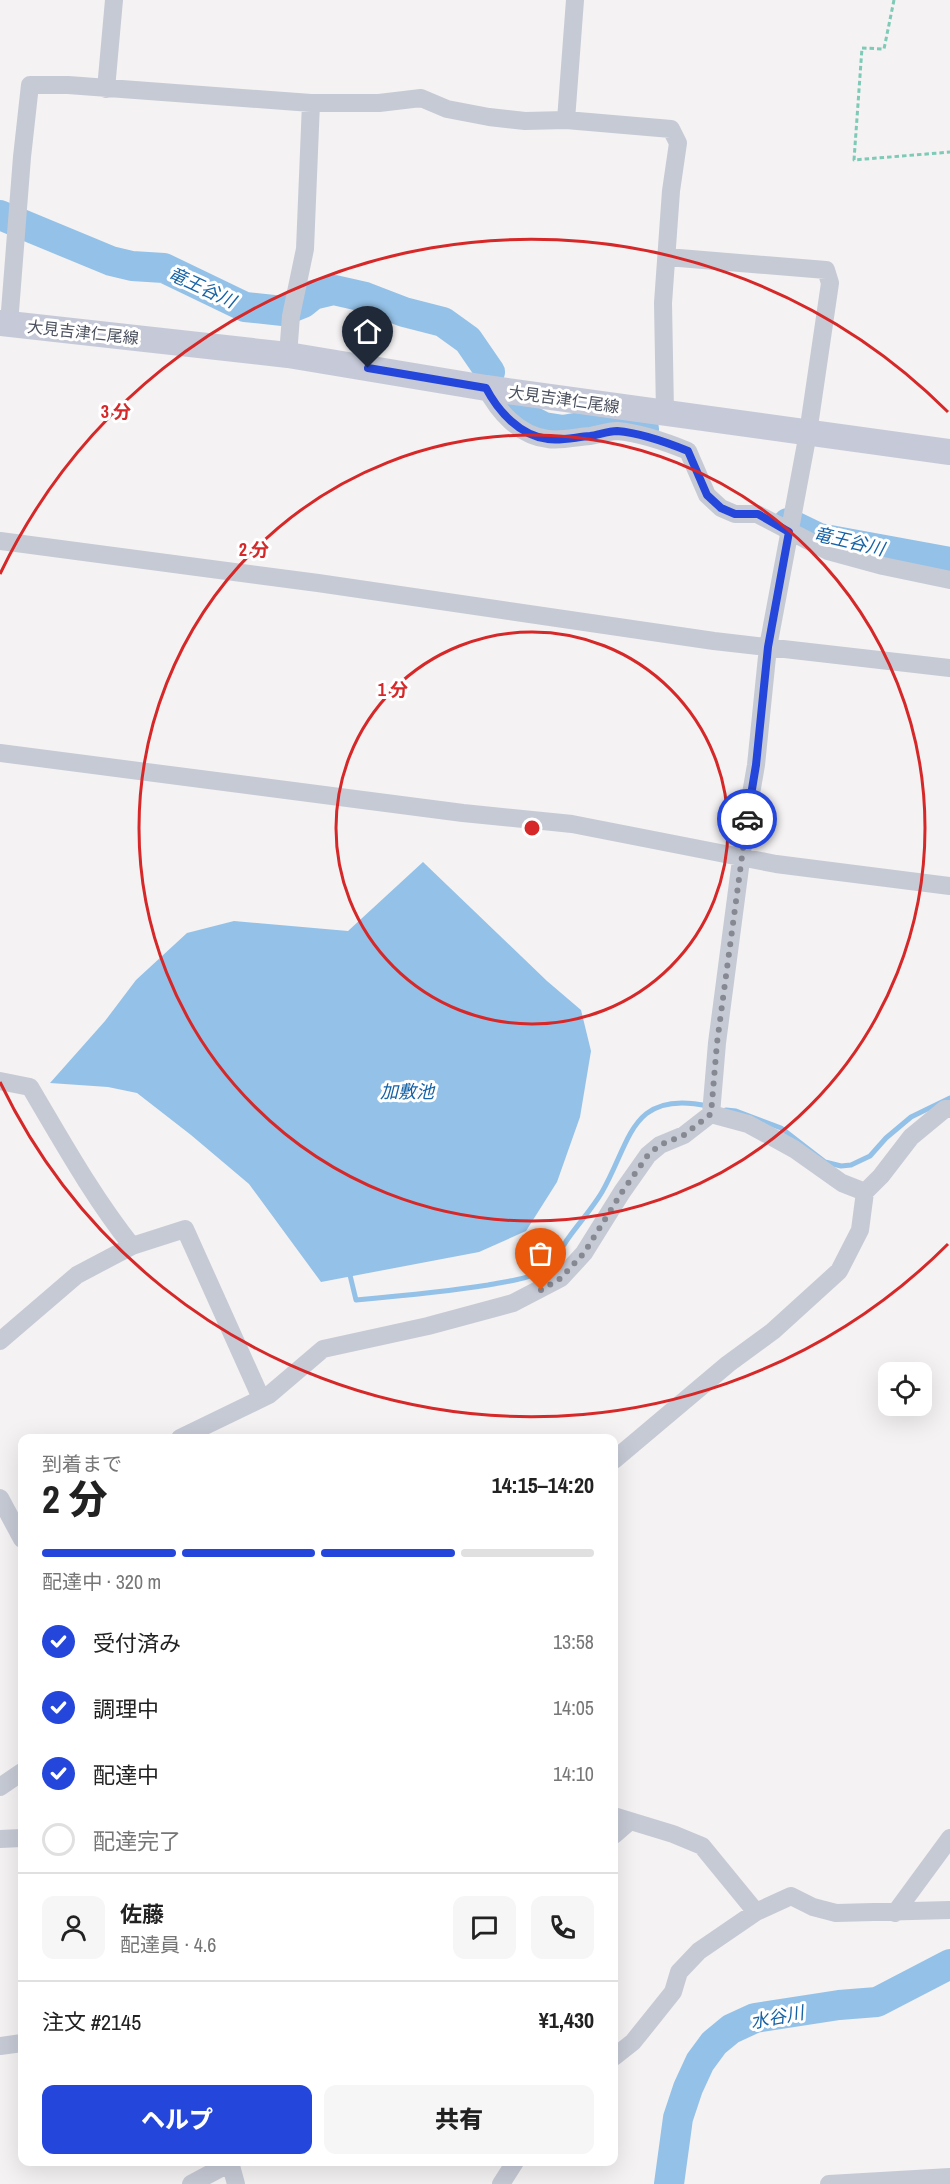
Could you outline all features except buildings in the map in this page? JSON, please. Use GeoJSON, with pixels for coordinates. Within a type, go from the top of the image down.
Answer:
{"type":"FeatureCollection","features":[{"type":"Feature","properties":{"kind":"main road","name":"大見吉津仁尾線"},"geometry":{"type":"LineString","coordinates":[[5,324],[288,356],[486,388],[950,452]]}},
{"type":"Feature","properties":{"kind":"street"},"geometry":{"type":"LineString","coordinates":[[106,88],[114,0]]}},
{"type":"Feature","properties":{"kind":"street"},"geometry":{"type":"LineString","coordinates":[[566,120],[575,0]]}},
{"type":"Feature","properties":{"kind":"street"},"geometry":{"type":"LineString","coordinates":[[5,324],[30,85],[68,85],[312,103],[379,103],[421,98],[447,109],[489,117],[525,121],[566,120],[671,129],[678,143],[671,191],[663,303],[665,412]]}},
{"type":"Feature","properties":{"kind":"street"},"geometry":{"type":"LineString","coordinates":[[288,356],[291,316],[305,249],[312,103]]}},
{"type":"Feature","properties":{"kind":"street"},"geometry":{"type":"LineString","coordinates":[[188,1434],[269,1395],[323,1349],[428,1326],[513,1303],[561,1278],[584,1253],[648,1155],[660,1145],[684,1135],[711,1114],[717,1043],[756,765],[768,647],[808,433],[830,283],[826,270],[666,256]]}},
{"type":"Feature","properties":{"kind":"street"},"geometry":{"type":"LineString","coordinates":[[486,388],[496,407],[516,425],[533,435],[548,439],[593,436],[616,431],[661,440],[688,451],[707,495],[721,508],[735,514],[758,514],[790,525],[828,551],[882,566],[950,580]]}},
{"type":"Feature","properties":{"kind":"street"},"geometry":{"type":"LineString","coordinates":[[0,541],[768,647],[950,668]]}},
{"type":"Feature","properties":{"kind":"street"},"geometry":{"type":"LineString","coordinates":[[0,753],[463,813],[572,824],[776,864],[950,886]]}},
{"type":"Feature","properties":{"kind":"street"},"geometry":{"type":"LineString","coordinates":[[0,1081],[30,1087],[89,1184],[117,1227],[132,1245]]}},
{"type":"Feature","properties":{"kind":"street"},"geometry":{"type":"LineString","coordinates":[[618,1457],[728,1365],[773,1331],[839,1271],[860,1230],[865,1192],[881,1176],[911,1137],[945,1109],[950,1109]]}},
{"type":"Feature","properties":{"kind":"street"},"geometry":{"type":"LineString","coordinates":[[711,1114],[748,1124],[794,1149],[842,1183],[865,1192]]}},
{"type":"Feature","properties":{"kind":"street"},"geometry":{"type":"LineString","coordinates":[[0,1341],[77,1275],[132,1245],[186,1229],[261,1398]]}},
{"type":"Feature","properties":{"kind":"street"},"geometry":{"type":"LineString","coordinates":[[0,1498],[17,1516]]}},
{"type":"Feature","properties":{"kind":"street"},"geometry":{"type":"LineString","coordinates":[[0,1787],[18,1775]]}},
{"type":"Feature","properties":{"kind":"street"},"geometry":{"type":"LineString","coordinates":[[621,1819],[673,1834],[702,1846],[756,1912]]}},
{"type":"Feature","properties":{"kind":"street"},"geometry":{"type":"LineString","coordinates":[[0,1839],[18,1838]]}},
{"type":"Feature","properties":{"kind":"street"},"geometry":{"type":"LineString","coordinates":[[895,1913],[950,1838]]}},
{"type":"Feature","properties":{"kind":"street"},"geometry":{"type":"LineString","coordinates":[[618,2054],[633,2042],[673,1992],[679,1972],[699,1951],[756,1912],[791,1896],[813,1907],[836,1913],[950,1910]]}},
{"type":"Feature","properties":{"kind":"street"},"geometry":{"type":"LineString","coordinates":[[0,2046],[18,2044]]}},
{"type":"Feature","properties":{"kind":"street"},"geometry":{"type":"LineString","coordinates":[[191,2184],[224,2166]]}},
{"type":"Feature","properties":{"kind":"street"},"geometry":{"type":"LineString","coordinates":[[232,2166],[236,2184]]}},
{"type":"Feature","properties":{"kind":"street"},"geometry":{"type":"LineString","coordinates":[[501,2184],[512,2166]]}},
{"type":"Feature","properties":{"kind":"street"},"geometry":{"type":"LineString","coordinates":[[829,2184],[950,2177]]}},
{"type":"Feature","properties":{"kind":"path"},"geometry":{"type":"LineString","coordinates":[[894,0],[884,50],[862,48],[854,160],[950,152]]}},
{"type":"Feature","properties":{"kind":"water","name":"加敷池"},"geometry":{"type":"Polygon","coordinates":[[[423,862],[547,981],[581,1010],[591,1051],[580,1117],[557,1182],[526,1231],[479,1252],[321,1282],[249,1184],[137,1093],[108,1087],[50,1083],[105,1021],[136,980],[187,933],[234,921],[348,931],[423,862]]]}},
{"type":"Feature","properties":{"kind":"waterway","name":"竜王谷川"},"geometry":{"type":"LineString","coordinates":[[0,215],[111,261],[132,266],[164,268],[245,307],[283,311],[303,303],[313,295],[334,290],[365,297],[404,312],[443,322],[468,340],[490,372]]}},
{"type":"Feature","properties":{"kind":"waterway","name":"竜王谷川"},"geometry":{"type":"LineString","coordinates":[[509,409],[544,427],[563,430],[617,423],[644,429]]}},
{"type":"Feature","properties":{"kind":"waterway","name":"竜王谷川"},"geometry":{"type":"LineString","coordinates":[[788,523],[819,538],[950,562]]}},
{"type":"Feature","properties":{"kind":"waterway"},"geometry":{"type":"LineString","coordinates":[[726,1110],[736,1111],[781,1128],[825,1162],[841,1166],[851,1165],[870,1156],[886,1138],[911,1117],[950,1098]]}},
{"type":"Feature","properties":{"kind":"waterway"},"geometry":{"type":"LineString","coordinates":[[349,1271],[356,1300],[422,1294],[532,1276],[554,1260],[598,1198],[628,1138],[648,1113],[663,1105],[682,1103],[708,1106]]}},
{"type":"Feature","properties":{"kind":"waterway","name":"水谷川"},"geometry":{"type":"LineString","coordinates":[[669,2184],[678,2118],[688,2088],[700,2062],[714,2043],[731,2029],[755,2018],[839,2005],[877,2002],[950,1964]]}},
{"type":"Feature","properties":{"kind":"way so far"},"geometry":{"type":"LineString","coordinates":[[541,1290],[561,1278],[584,1253],[648,1155],[660,1145],[684,1135],[711,1114],[717,1043],[747,819]]}},
{"type":"Feature","properties":{"kind":"route"},"geometry":{"type":"LineString","coordinates":[[368,368],[486,388],[496,407],[516,425],[533,435],[548,439],[593,436],[616,431],[661,440],[688,451],[707,495],[721,508],[735,514],[758,514],[789,532],[768,647],[756,765],[747,819]]}}]}
